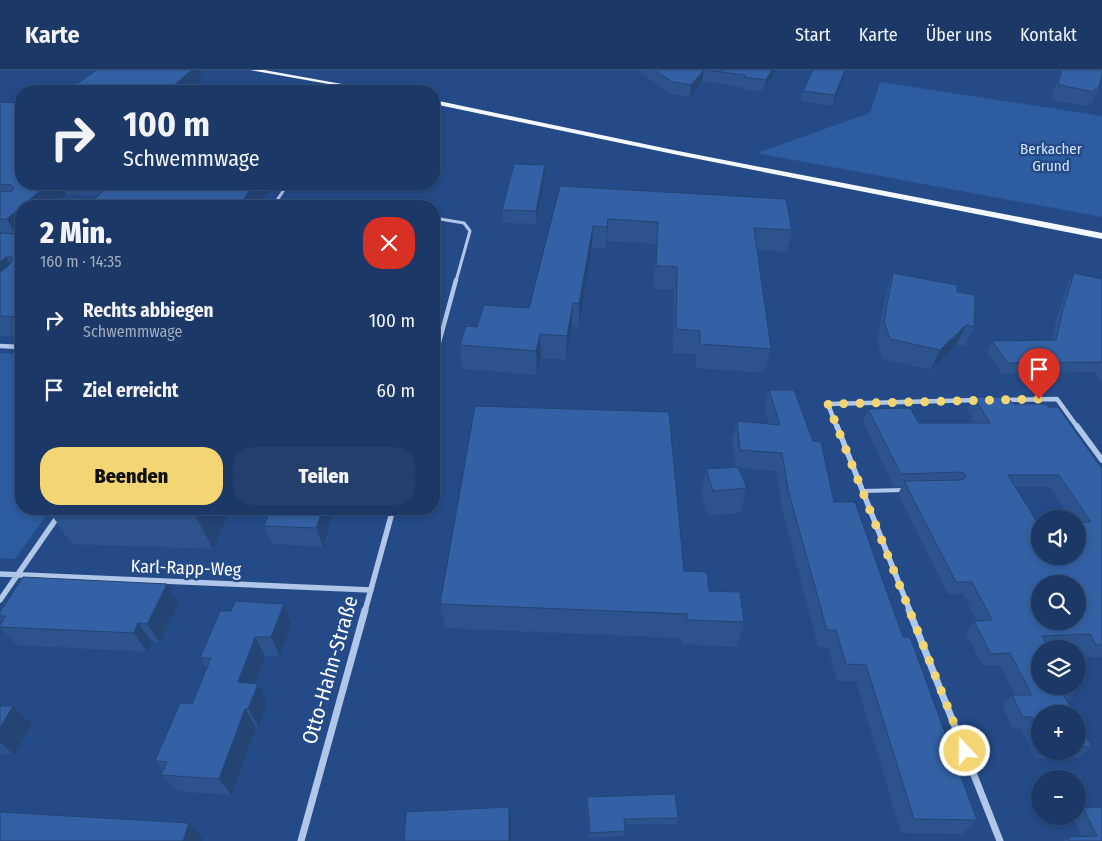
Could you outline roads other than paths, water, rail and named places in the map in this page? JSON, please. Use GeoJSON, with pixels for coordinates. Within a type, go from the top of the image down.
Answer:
{"type":"FeatureCollection","features":[{"type":"Feature","properties":{"kind":"main road"},"geometry":{"type":"LineString","coordinates":[[253,70],[342,85]]}},
{"type":"Feature","properties":{"kind":"main road"},"geometry":{"type":"LineString","coordinates":[[299,70],[361,85]]}},
{"type":"Feature","properties":{"kind":"main road"},"geometry":{"type":"LineString","coordinates":[[440,103],[688,155],[1102,236]]}},
{"type":"Feature","properties":{"kind":"street"},"geometry":{"type":"LineString","coordinates":[[440,219],[464,223],[470,231],[440,339]]}},
{"type":"Feature","properties":{"kind":"street"},"geometry":{"type":"LineString","coordinates":[[0,346],[15,347]]}},
{"type":"Feature","properties":{"kind":"street"},"geometry":{"type":"LineString","coordinates":[[999,400],[1057,399],[1102,460]]}},
{"type":"Feature","properties":{"kind":"street"},"geometry":{"type":"LineString","coordinates":[[980,400],[828,404],[1000,841]]}},
{"type":"Feature","properties":{"kind":"street"},"geometry":{"type":"LineString","coordinates":[[0,600],[59,515]]}},
{"type":"Feature","properties":{"kind":"street","name":"Otto-Hahn-Straße"},"geometry":{"type":"LineString","coordinates":[[301,841],[391,515]]}},
{"type":"Feature","properties":{"kind":"street","name":"Karl-Rapp-Weg"},"geometry":{"type":"LineString","coordinates":[[0,574],[371,590]]}},
{"type":"Feature","properties":{"kind":"lane"},"geometry":{"type":"LineString","coordinates":[[862,491],[908,490]]}},
{"type":"Feature","properties":{"kind":"park label","name":"Berkacher Grund"},"geometry":{"type":"Point","coordinates":[1051,158]}}]}
